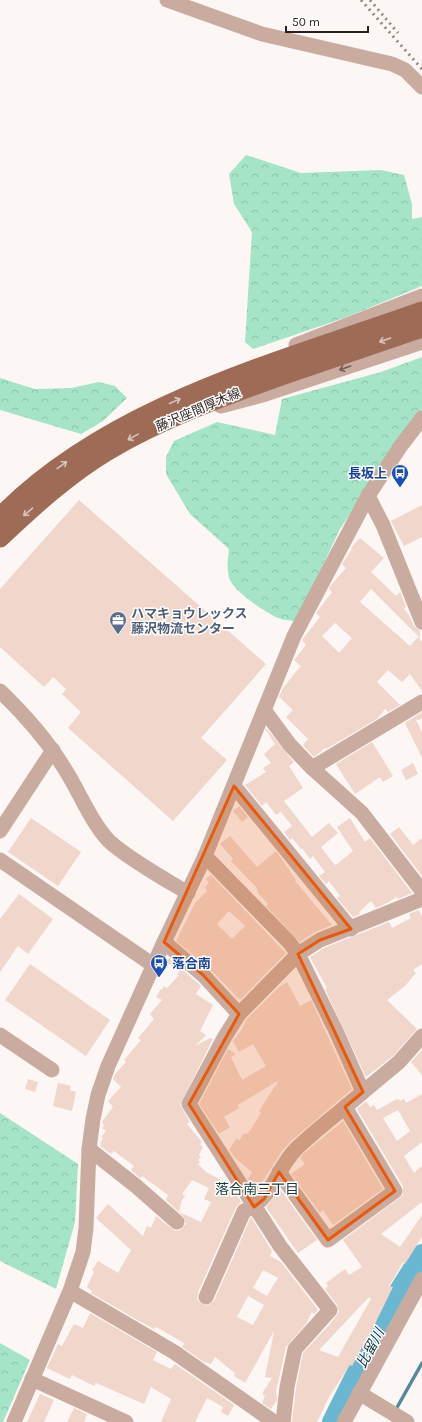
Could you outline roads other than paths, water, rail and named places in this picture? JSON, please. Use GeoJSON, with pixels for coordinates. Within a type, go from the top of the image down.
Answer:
{"type":"FeatureCollection","features":[{"type":"Feature","properties":{"kind":"main road","name":"藤沢座間厚木線"},"geometry":{"type":"LineString","coordinates":[[0,517],[38,483],[68,460],[123,427],[210,386],[422,311]]}},
{"type":"Feature","properties":{"kind":"main road","name":"藤沢座間厚木線"},"geometry":{"type":"LineString","coordinates":[[0,538],[50,494],[105,453],[180,414],[224,396],[422,328]]}},
{"type":"Feature","properties":{"kind":"street"},"geometry":{"type":"LineString","coordinates":[[167,0],[262,34],[392,64],[405,70],[422,87]]}},
{"type":"Feature","properties":{"kind":"street"},"geometry":{"type":"LineString","coordinates":[[210,386],[243,368],[422,296]]}},
{"type":"Feature","properties":{"kind":"street"},"geometry":{"type":"LineString","coordinates":[[180,414],[266,394],[422,342]]}},
{"type":"Feature","properties":{"kind":"street"},"geometry":{"type":"LineString","coordinates":[[14,1422],[70,1292],[83,1252],[86,1228],[89,1149],[95,1110],[108,1066],[153,965],[206,856],[294,636],[368,496],[400,447],[422,418]]}},
{"type":"Feature","properties":{"kind":"street"},"geometry":{"type":"LineString","coordinates":[[368,496],[383,525],[422,622]]}},
{"type":"Feature","properties":{"kind":"street"},"geometry":{"type":"LineString","coordinates":[[0,691],[29,720],[53,750],[98,826],[109,840],[122,851],[188,893]]}},
{"type":"Feature","properties":{"kind":"street"},"geometry":{"type":"LineString","coordinates":[[312,768],[422,702]]}},
{"type":"Feature","properties":{"kind":"street"},"geometry":{"type":"LineString","coordinates":[[264,710],[290,745],[312,768],[362,813],[422,891]]}},
{"type":"Feature","properties":{"kind":"street"},"geometry":{"type":"LineString","coordinates":[[0,831],[53,750]]}},
{"type":"Feature","properties":{"kind":"street"},"geometry":{"type":"LineString","coordinates":[[234,786],[351,929]]}},
{"type":"Feature","properties":{"kind":"street"},"geometry":{"type":"LineString","coordinates":[[206,856],[289,942],[298,954],[336,1031],[363,1092]]}},
{"type":"Feature","properties":{"kind":"street"},"geometry":{"type":"LineString","coordinates":[[0,860],[153,965]]}},
{"type":"Feature","properties":{"kind":"street"},"geometry":{"type":"LineString","coordinates":[[283,1422],[287,1387],[295,1349],[330,1310],[280,1246],[189,1104],[224,1038],[239,1014],[298,954],[320,940],[351,929],[422,899]]}},
{"type":"Feature","properties":{"kind":"street"},"geometry":{"type":"LineString","coordinates":[[164,942],[203,974],[239,1014]]}},
{"type":"Feature","properties":{"kind":"street"},"geometry":{"type":"LineString","coordinates":[[0,1035],[52,1070]]}},
{"type":"Feature","properties":{"kind":"street"},"geometry":{"type":"LineString","coordinates":[[206,1297],[244,1211],[254,1207],[264,1199],[279,1172],[295,1149],[399,1062],[422,1036]]}},
{"type":"Feature","properties":{"kind":"street"},"geometry":{"type":"LineString","coordinates":[[279,1172],[328,1240],[395,1191],[345,1107]]}},
{"type":"Feature","properties":{"kind":"street"},"geometry":{"type":"LineString","coordinates":[[89,1149],[178,1222]]}},
{"type":"Feature","properties":{"kind":"street"},"geometry":{"type":"LineString","coordinates":[[344,1422],[422,1280]]}},
{"type":"Feature","properties":{"kind":"street"},"geometry":{"type":"LineString","coordinates":[[70,1292],[174,1352],[274,1422]]}},
{"type":"Feature","properties":{"kind":"street"},"geometry":{"type":"LineString","coordinates":[[32,1379],[126,1422]]}},
{"type":"Feature","properties":{"kind":"street"},"geometry":{"type":"LineString","coordinates":[[359,1393],[398,1417]]}},
{"type":"Feature","properties":{"kind":"waterway","name":"比留川"},"geometry":{"type":"LineString","coordinates":[[332,1422],[359,1368],[375,1345],[390,1305],[422,1254]]}},
{"type":"Feature","properties":{"kind":"waterway"},"geometry":{"type":"LineString","coordinates":[[395,1411],[422,1363]]}},
{"type":"Feature","properties":{"kind":"railway"},"geometry":{"type":"LineString","coordinates":[[361,0],[422,69]]}},
{"type":"Feature","properties":{"kind":"railway"},"geometry":{"type":"LineString","coordinates":[[370,0],[398,33]]}},
{"type":"Feature","properties":{"kind":"place","name":"長坂上"},"geometry":{"type":"Point","coordinates":[400,488]}},
{"type":"Feature","properties":{"kind":"place","name":"ハマキョウレックス 藤沢物流センター"},"geometry":{"type":"Point","coordinates":[118,635]}},
{"type":"Feature","properties":{"kind":"place","name":"落合南"},"geometry":{"type":"Point","coordinates":[159,978]}},
{"type":"Feature","properties":{"kind":"district","name":"落合南三丁目"},"geometry":{"type":"Point","coordinates":[257,1189]}}]}
